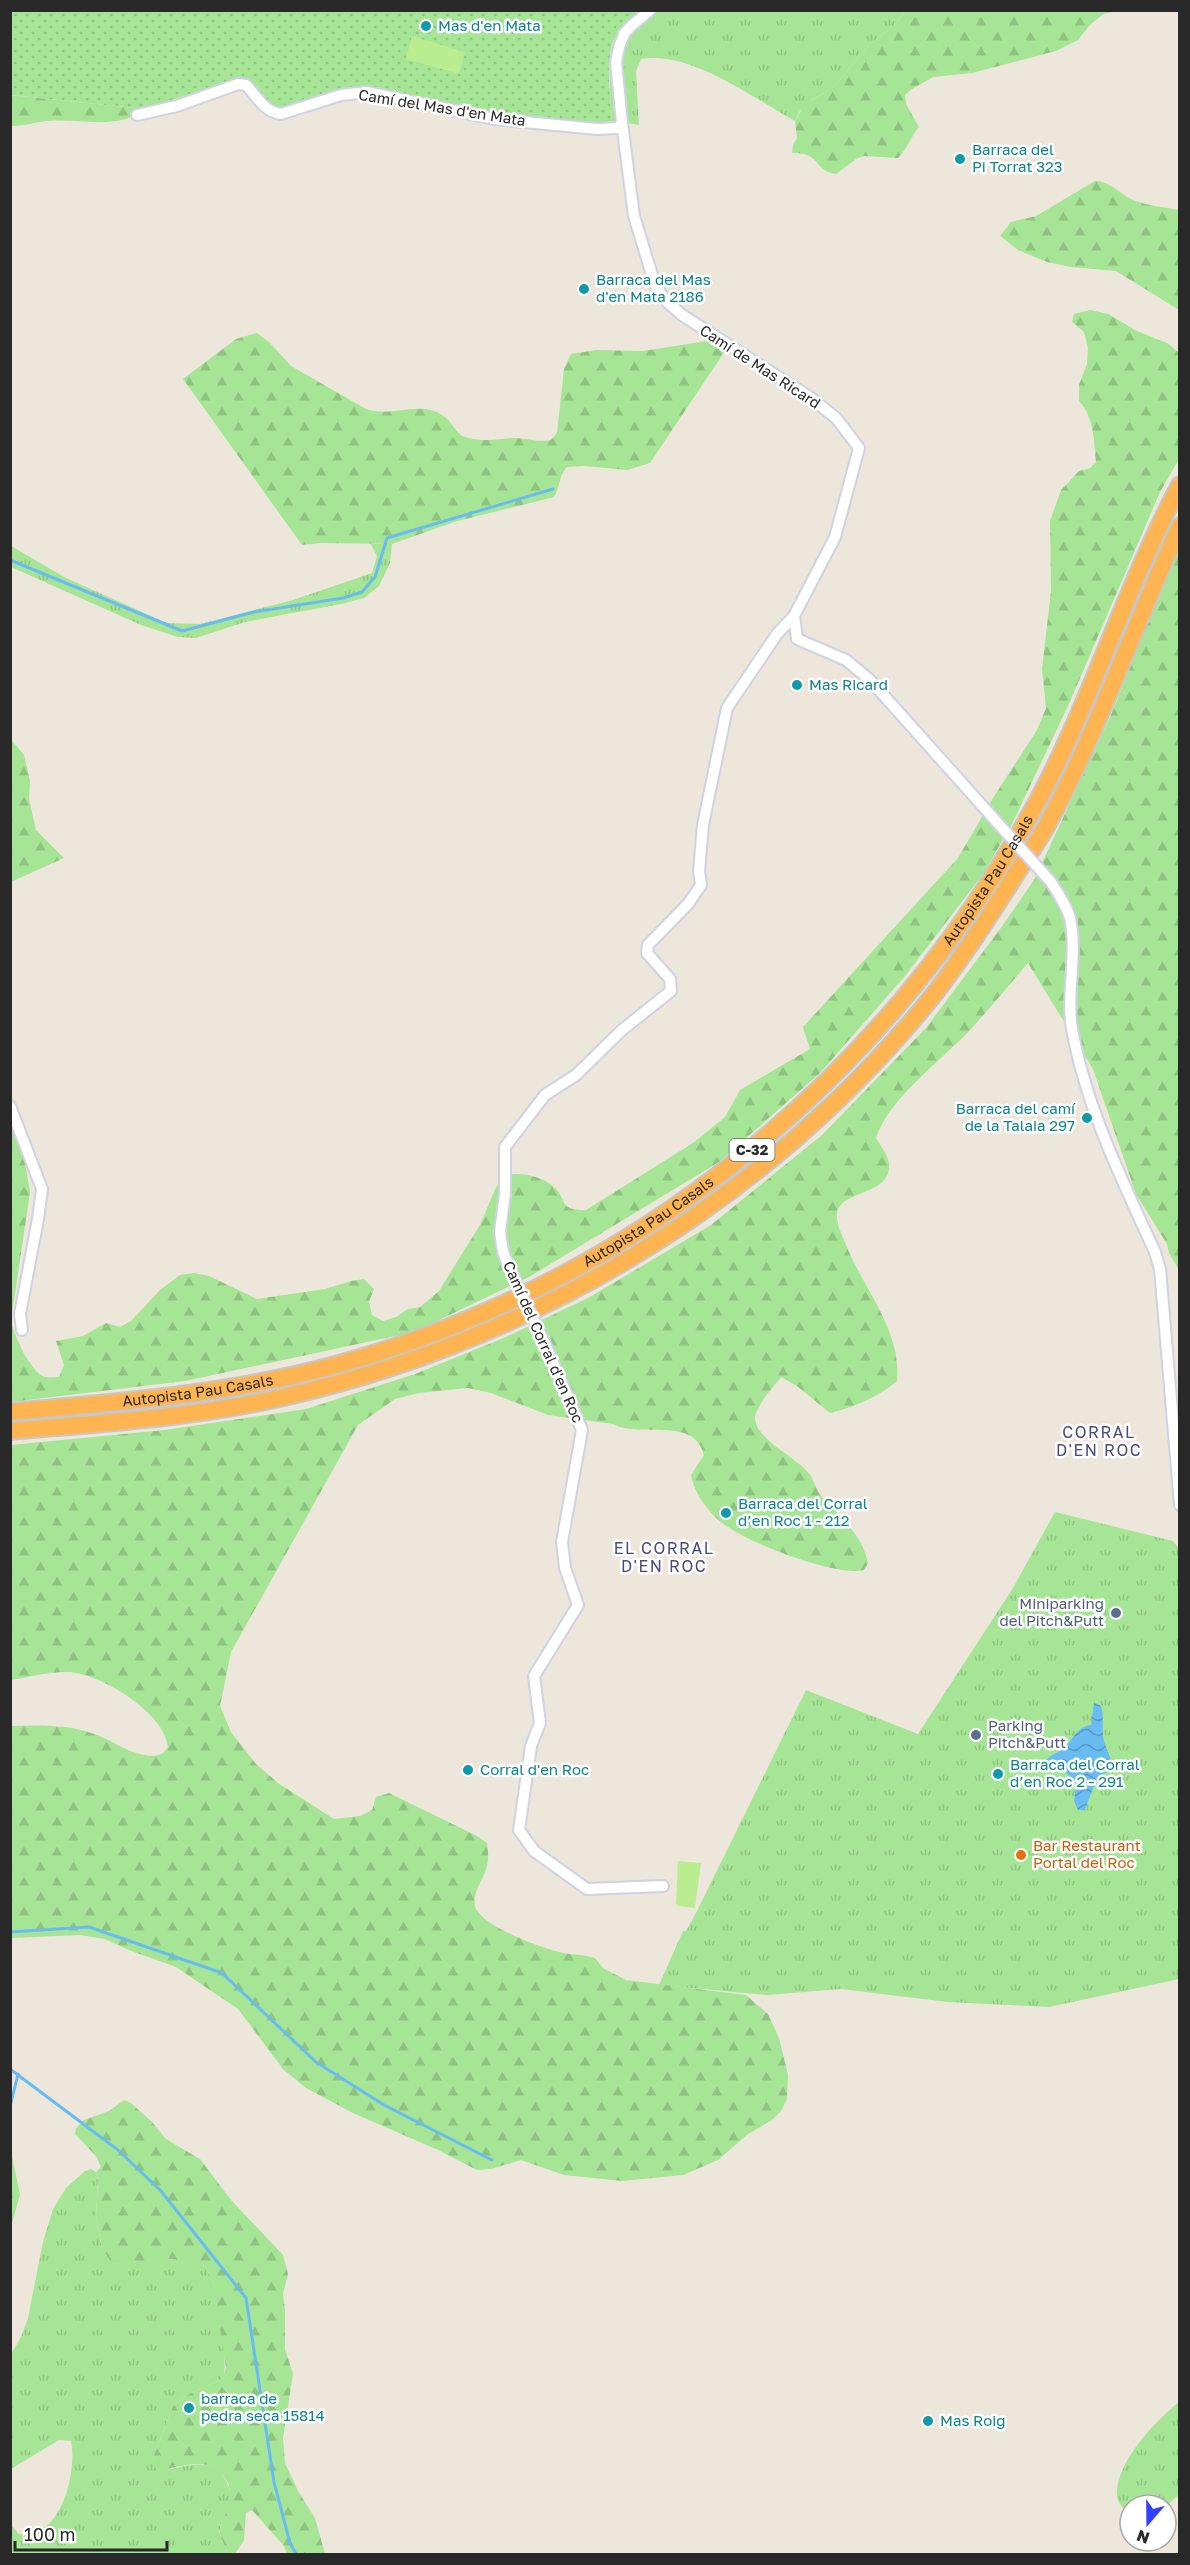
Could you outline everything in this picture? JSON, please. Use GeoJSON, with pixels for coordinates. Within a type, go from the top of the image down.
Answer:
{"type":"FeatureCollection","features":[{"type":"Feature","properties":{"kind":"highway","name":"Autopista Pau Casals"},"geometry":{"type":"LineString","coordinates":[[10,1412],[207,1391],[281,1378],[386,1349],[496,1308],[589,1261],[670,1211],[729,1168],[769,1136],[817,1092],[868,1040],[921,980],[972,909],[1030,814],[1055,766],[1134,582],[1179,485]]}},
{"type":"Feature","properties":{"kind":"highway","name":"Autopista Pau Casals"},"geometry":{"type":"LineString","coordinates":[[10,1431],[212,1410],[277,1399],[387,1369],[487,1332],[588,1283],[681,1226],[732,1190],[779,1152],[867,1070],[928,1002],[982,928],[1046,827],[1093,728],[1179,526]]}},
{"type":"Feature","properties":{"kind":"street","name":"Camí de Mas Ricard"},"geometry":{"type":"LineString","coordinates":[[650,10],[624,34],[616,62],[634,216],[655,285],[665,300],[692,321],[811,398],[836,418],[859,448],[835,537],[794,616]]}},
{"type":"Feature","properties":{"kind":"street","name":"Camí del Mas d'en Mata"},"geometry":{"type":"LineString","coordinates":[[137,115],[177,106],[238,84],[246,85],[273,113],[281,114],[341,95],[367,92],[494,119],[597,129],[618,128],[622,123]]}},
{"type":"Feature","properties":{"kind":"street"},"geometry":{"type":"LineString","coordinates":[[794,616],[797,639],[846,660],[870,680],[1051,882],[1071,921],[1073,948],[1070,1012],[1072,1030],[1108,1150],[1155,1252],[1160,1269],[1179,1505]]}},
{"type":"Feature","properties":{"kind":"street","name":"Camí del Corral d'en Roc"},"geometry":{"type":"LineString","coordinates":[[663,1886],[587,1889],[534,1851],[519,1830],[531,1746],[540,1723],[534,1676],[578,1605],[566,1568],[562,1542],[582,1430],[503,1252],[500,1232],[505,1194],[505,1147],[545,1095],[576,1075],[622,1030],[671,991],[670,979],[647,952],[648,945],[688,904],[701,885],[699,871],[703,825],[727,708],[777,634],[794,616]]}},
{"type":"Feature","properties":{"kind":"street"},"geometry":{"type":"LineString","coordinates":[[10,1106],[42,1189],[20,1314],[22,1330]]}},
{"type":"Feature","properties":{"kind":"green space"},"geometry":{"type":"Polygon","coordinates":[[[11,11],[641,11],[620,28],[611,49],[609,73],[612,121],[587,124],[490,116],[357,88],[275,109],[243,79],[223,83],[145,109],[11,95],[11,11]]]}},
{"type":"Feature","properties":{"kind":"green space"},"geometry":{"type":"Polygon","coordinates":[[[641,11],[906,11],[895,24],[868,46],[834,87],[812,100],[799,112],[795,121],[721,78],[700,69],[660,58],[641,59],[636,71],[639,125],[612,121],[610,60],[615,37],[620,28],[641,11]]]}},
{"type":"Feature","properties":{"kind":"green space"},"geometry":{"type":"Polygon","coordinates":[[[906,11],[1118,11],[1103,14],[1078,40],[1056,51],[972,73],[933,77],[912,89],[905,95],[906,104],[919,127],[898,158],[864,156],[856,159],[836,174],[824,170],[808,156],[792,153],[797,138],[795,121],[804,105],[834,87],[868,46],[895,24],[906,11]]]}},
{"type":"Feature","properties":{"kind":"green space"},"geometry":{"type":"Polygon","coordinates":[[[412,36],[465,52],[459,74],[406,59],[412,36]]]}},
{"type":"Feature","properties":{"kind":"green space"},"geometry":{"type":"Polygon","coordinates":[[[10,95],[145,109],[134,116],[111,122],[48,121],[11,126],[10,95]]]}},
{"type":"Feature","properties":{"kind":"green space"},"geometry":{"type":"Polygon","coordinates":[[[1095,181],[1110,185],[1133,200],[1179,210],[1179,310],[1116,271],[1071,267],[1047,262],[1018,250],[1000,236],[1011,222],[1036,216],[1095,181]]]}},
{"type":"Feature","properties":{"kind":"green space"},"geometry":{"type":"Polygon","coordinates":[[[1090,310],[1108,314],[1137,331],[1169,344],[1179,353],[1179,459],[1160,492],[1068,706],[1012,824],[983,874],[905,976],[820,1073],[719,1162],[529,1277],[414,1332],[185,1381],[11,1402],[10,1122],[23,1152],[30,1192],[11,1321],[19,1344],[28,1361],[39,1374],[45,1377],[59,1377],[64,1365],[56,1341],[83,1336],[106,1323],[120,1327],[131,1321],[160,1290],[180,1275],[194,1273],[209,1276],[257,1299],[325,1289],[364,1279],[374,1289],[369,1302],[372,1315],[383,1321],[396,1317],[408,1309],[420,1307],[439,1291],[480,1225],[496,1187],[506,1175],[518,1174],[544,1180],[555,1188],[567,1206],[577,1210],[586,1210],[693,1143],[725,1117],[740,1090],[810,1049],[803,1027],[958,858],[1037,730],[1046,708],[1042,669],[1051,591],[1050,521],[1061,490],[1079,471],[1090,468],[1096,462],[1094,438],[1088,414],[1079,401],[1079,385],[1087,364],[1088,348],[1084,332],[1072,322],[1074,314],[1090,310]]]}},
{"type":"Feature","properties":{"kind":"green space"},"geometry":{"type":"Polygon","coordinates":[[[257,333],[270,343],[291,366],[366,409],[385,412],[415,409],[433,411],[445,417],[462,436],[482,440],[518,438],[551,440],[557,433],[564,369],[571,354],[596,350],[643,351],[707,341],[725,351],[650,463],[627,470],[584,466],[567,467],[562,474],[554,497],[454,522],[392,544],[302,545],[183,379],[236,339],[257,333]]]}},
{"type":"Feature","properties":{"kind":"green space"},"geometry":{"type":"Polygon","coordinates":[[[371,544],[392,544],[390,563],[379,586],[364,598],[245,622],[196,638],[178,637],[141,625],[11,567],[11,546],[66,578],[167,623],[200,624],[293,600],[372,573],[377,556],[371,544]]]}},
{"type":"Feature","properties":{"kind":"green space"},"geometry":{"type":"Polygon","coordinates":[[[1179,546],[1179,1270],[1169,1253],[1167,1244],[1136,1194],[1093,1069],[1028,963],[970,1030],[904,1094],[892,1109],[876,1138],[886,1153],[889,1163],[888,1174],[874,1187],[846,1200],[840,1206],[837,1214],[839,1227],[851,1257],[887,1326],[897,1362],[897,1381],[865,1401],[830,1413],[797,1386],[781,1377],[765,1397],[756,1414],[757,1426],[762,1433],[806,1470],[820,1494],[856,1535],[868,1563],[864,1570],[835,1569],[795,1558],[756,1542],[722,1522],[705,1505],[693,1483],[691,1475],[704,1455],[698,1443],[689,1435],[665,1430],[637,1430],[613,1424],[548,1415],[491,1393],[468,1388],[419,1393],[395,1399],[358,1425],[231,1652],[220,1706],[231,1732],[256,1764],[278,1783],[334,1819],[360,1816],[372,1810],[376,1797],[389,1793],[477,1836],[487,1843],[488,1863],[475,1896],[475,1906],[487,1921],[512,1935],[550,1950],[595,1958],[603,1968],[626,1980],[746,1995],[768,2014],[779,2038],[788,2075],[787,2099],[781,2111],[772,2120],[748,2134],[718,2160],[683,2175],[622,2181],[564,2175],[521,2160],[491,2169],[477,2170],[438,2150],[353,2113],[306,2088],[283,2069],[238,2009],[176,1967],[105,1939],[80,1935],[11,1938],[11,1726],[65,1727],[86,1731],[138,1754],[148,1756],[161,1754],[168,1747],[164,1734],[156,1721],[144,1709],[130,1698],[98,1680],[63,1672],[11,1680],[11,1445],[165,1430],[306,1409],[415,1374],[506,1337],[588,1298],[711,1225],[822,1135],[926,1028],[1003,925],[1034,880],[1110,717],[1179,546]]]}},
{"type":"Feature","properties":{"kind":"green space"},"geometry":{"type":"Polygon","coordinates":[[[10,738],[24,755],[30,781],[29,799],[36,830],[64,858],[11,882],[10,738]]]}},
{"type":"Feature","properties":{"kind":"green space"},"geometry":{"type":"Polygon","coordinates":[[[1055,1512],[1173,1541],[1180,1550],[1179,1979],[1049,2007],[948,2002],[841,1989],[767,1995],[659,1985],[683,1931],[686,1931],[697,1911],[806,1690],[918,1734],[1013,1588],[1055,1512]]]}},
{"type":"Feature","properties":{"kind":"green space"},"geometry":{"type":"Polygon","coordinates":[[[678,1861],[701,1863],[695,1908],[676,1904],[678,1861]]]}},
{"type":"Feature","properties":{"kind":"green space"},"geometry":{"type":"Polygon","coordinates":[[[124,2100],[131,2103],[152,2122],[166,2139],[200,2159],[231,2200],[283,2255],[288,2274],[283,2294],[285,2349],[293,2374],[283,2438],[285,2463],[298,2491],[315,2518],[325,2554],[287,2554],[284,2546],[252,2510],[246,2513],[244,2540],[235,2554],[228,2554],[219,2532],[230,2493],[225,2478],[214,2468],[204,2464],[156,2470],[153,2458],[173,2406],[187,2395],[222,2379],[226,2368],[213,2282],[202,2263],[171,2259],[132,2266],[114,2263],[102,2248],[96,2216],[98,2179],[96,2172],[101,2167],[96,2156],[75,2134],[76,2128],[84,2120],[109,2111],[124,2100]]]}},
{"type":"Feature","properties":{"kind":"green space"},"geometry":{"type":"Polygon","coordinates":[[[10,2146],[20,2194],[11,2227],[10,2227],[10,2146]]]}},
{"type":"Feature","properties":{"kind":"green space"},"geometry":{"type":"Polygon","coordinates":[[[91,2169],[96,2172],[98,2179],[96,2216],[102,2248],[114,2263],[137,2264],[170,2259],[191,2260],[202,2263],[212,2280],[224,2348],[225,2361],[222,2379],[187,2395],[173,2406],[153,2458],[171,2469],[201,2465],[215,2468],[220,2472],[230,2492],[229,2506],[219,2532],[228,2554],[11,2554],[10,2524],[19,2534],[34,2533],[46,2526],[56,2515],[69,2486],[71,2441],[59,2440],[11,2469],[11,2354],[28,2318],[43,2242],[53,2209],[66,2188],[85,2171],[91,2169]]]}},
{"type":"Feature","properties":{"kind":"green space"},"geometry":{"type":"Polygon","coordinates":[[[1179,2402],[1179,2494],[1118,2493],[1118,2500],[1117,2497],[1118,2484],[1129,2457],[1159,2420],[1179,2402]]]}},
{"type":"Feature","properties":{"kind":"water"},"geometry":{"type":"Polygon","coordinates":[[[1094,1702],[1101,1706],[1104,1739],[1112,1764],[1093,1788],[1085,1810],[1078,1810],[1074,1801],[1076,1784],[1063,1769],[1052,1767],[1046,1760],[1066,1746],[1079,1730],[1091,1725],[1094,1702]]]}},
{"type":"Feature","properties":{"kind":"waterway"},"geometry":{"type":"LineString","coordinates":[[10,560],[182,631],[254,612],[343,598],[362,592],[375,577],[387,538],[553,489]]}},
{"type":"Feature","properties":{"kind":"waterway"},"geometry":{"type":"LineString","coordinates":[[10,1932],[89,1927],[222,1973],[316,2062],[384,2105],[492,2160]]}},
{"type":"Feature","properties":{"kind":"waterway"},"geometry":{"type":"LineString","coordinates":[[10,2069],[118,2150],[161,2191],[246,2298],[274,2482],[290,2543],[296,2554]]}},
{"type":"Feature","properties":{"kind":"waterway"},"geometry":{"type":"LineString","coordinates":[[10,2107],[18,2074]]}},
{"type":"Feature","properties":{"kind":"waterway"},"geometry":{"type":"LineString","coordinates":[[10,2218],[10,2227]]}},
{"type":"Feature","properties":{"kind":"place","name":"Mas d'en Mata"},"geometry":{"type":"Point","coordinates":[426,26]}},
{"type":"Feature","properties":{"kind":"place","name":"Barraca del Pi Torrat 323"},"geometry":{"type":"Point","coordinates":[960,159]}},
{"type":"Feature","properties":{"kind":"place","name":"Barraca del Mas d'en Mata 2186"},"geometry":{"type":"Point","coordinates":[584,289]}},
{"type":"Feature","properties":{"kind":"place","name":"Mas Ricard"},"geometry":{"type":"Point","coordinates":[797,685]}},
{"type":"Feature","properties":{"kind":"place","name":"Barraca del camí de la Talaia 297"},"geometry":{"type":"Point","coordinates":[1087,1118]}},
{"type":"Feature","properties":{"kind":"place","name":"Barraca del Corral d’en Roc 1 - 212"},"geometry":{"type":"Point","coordinates":[726,1513]}},
{"type":"Feature","properties":{"kind":"place","name":"Miniparking del Pitch&Putt"},"geometry":{"type":"Point","coordinates":[1116,1613]}},
{"type":"Feature","properties":{"kind":"place","name":"Parking Pitch&Putt"},"geometry":{"type":"Point","coordinates":[976,1735]}},
{"type":"Feature","properties":{"kind":"place","name":"Corral d'en Roc"},"geometry":{"type":"Point","coordinates":[468,1770]}},
{"type":"Feature","properties":{"kind":"place","name":"Barraca del Corral d’en Roc 2 - 291"},"geometry":{"type":"Point","coordinates":[998,1774]}},
{"type":"Feature","properties":{"kind":"place","name":"Bar Restaurant Portal del Roc"},"geometry":{"type":"Point","coordinates":[1021,1855]}},
{"type":"Feature","properties":{"kind":"place","name":"barraca de pedra seca 15814"},"geometry":{"type":"Point","coordinates":[189,2408]}},
{"type":"Feature","properties":{"kind":"place","name":"Mas Roig"},"geometry":{"type":"Point","coordinates":[928,2421]}},
{"type":"Feature","properties":{"kind":"district","name":"CORRAL D'EN ROC"},"geometry":{"type":"Point","coordinates":[1099,1441]}},
{"type":"Feature","properties":{"kind":"district","name":"EL CORRAL D'EN ROC"},"geometry":{"type":"Point","coordinates":[664,1557]}}]}
